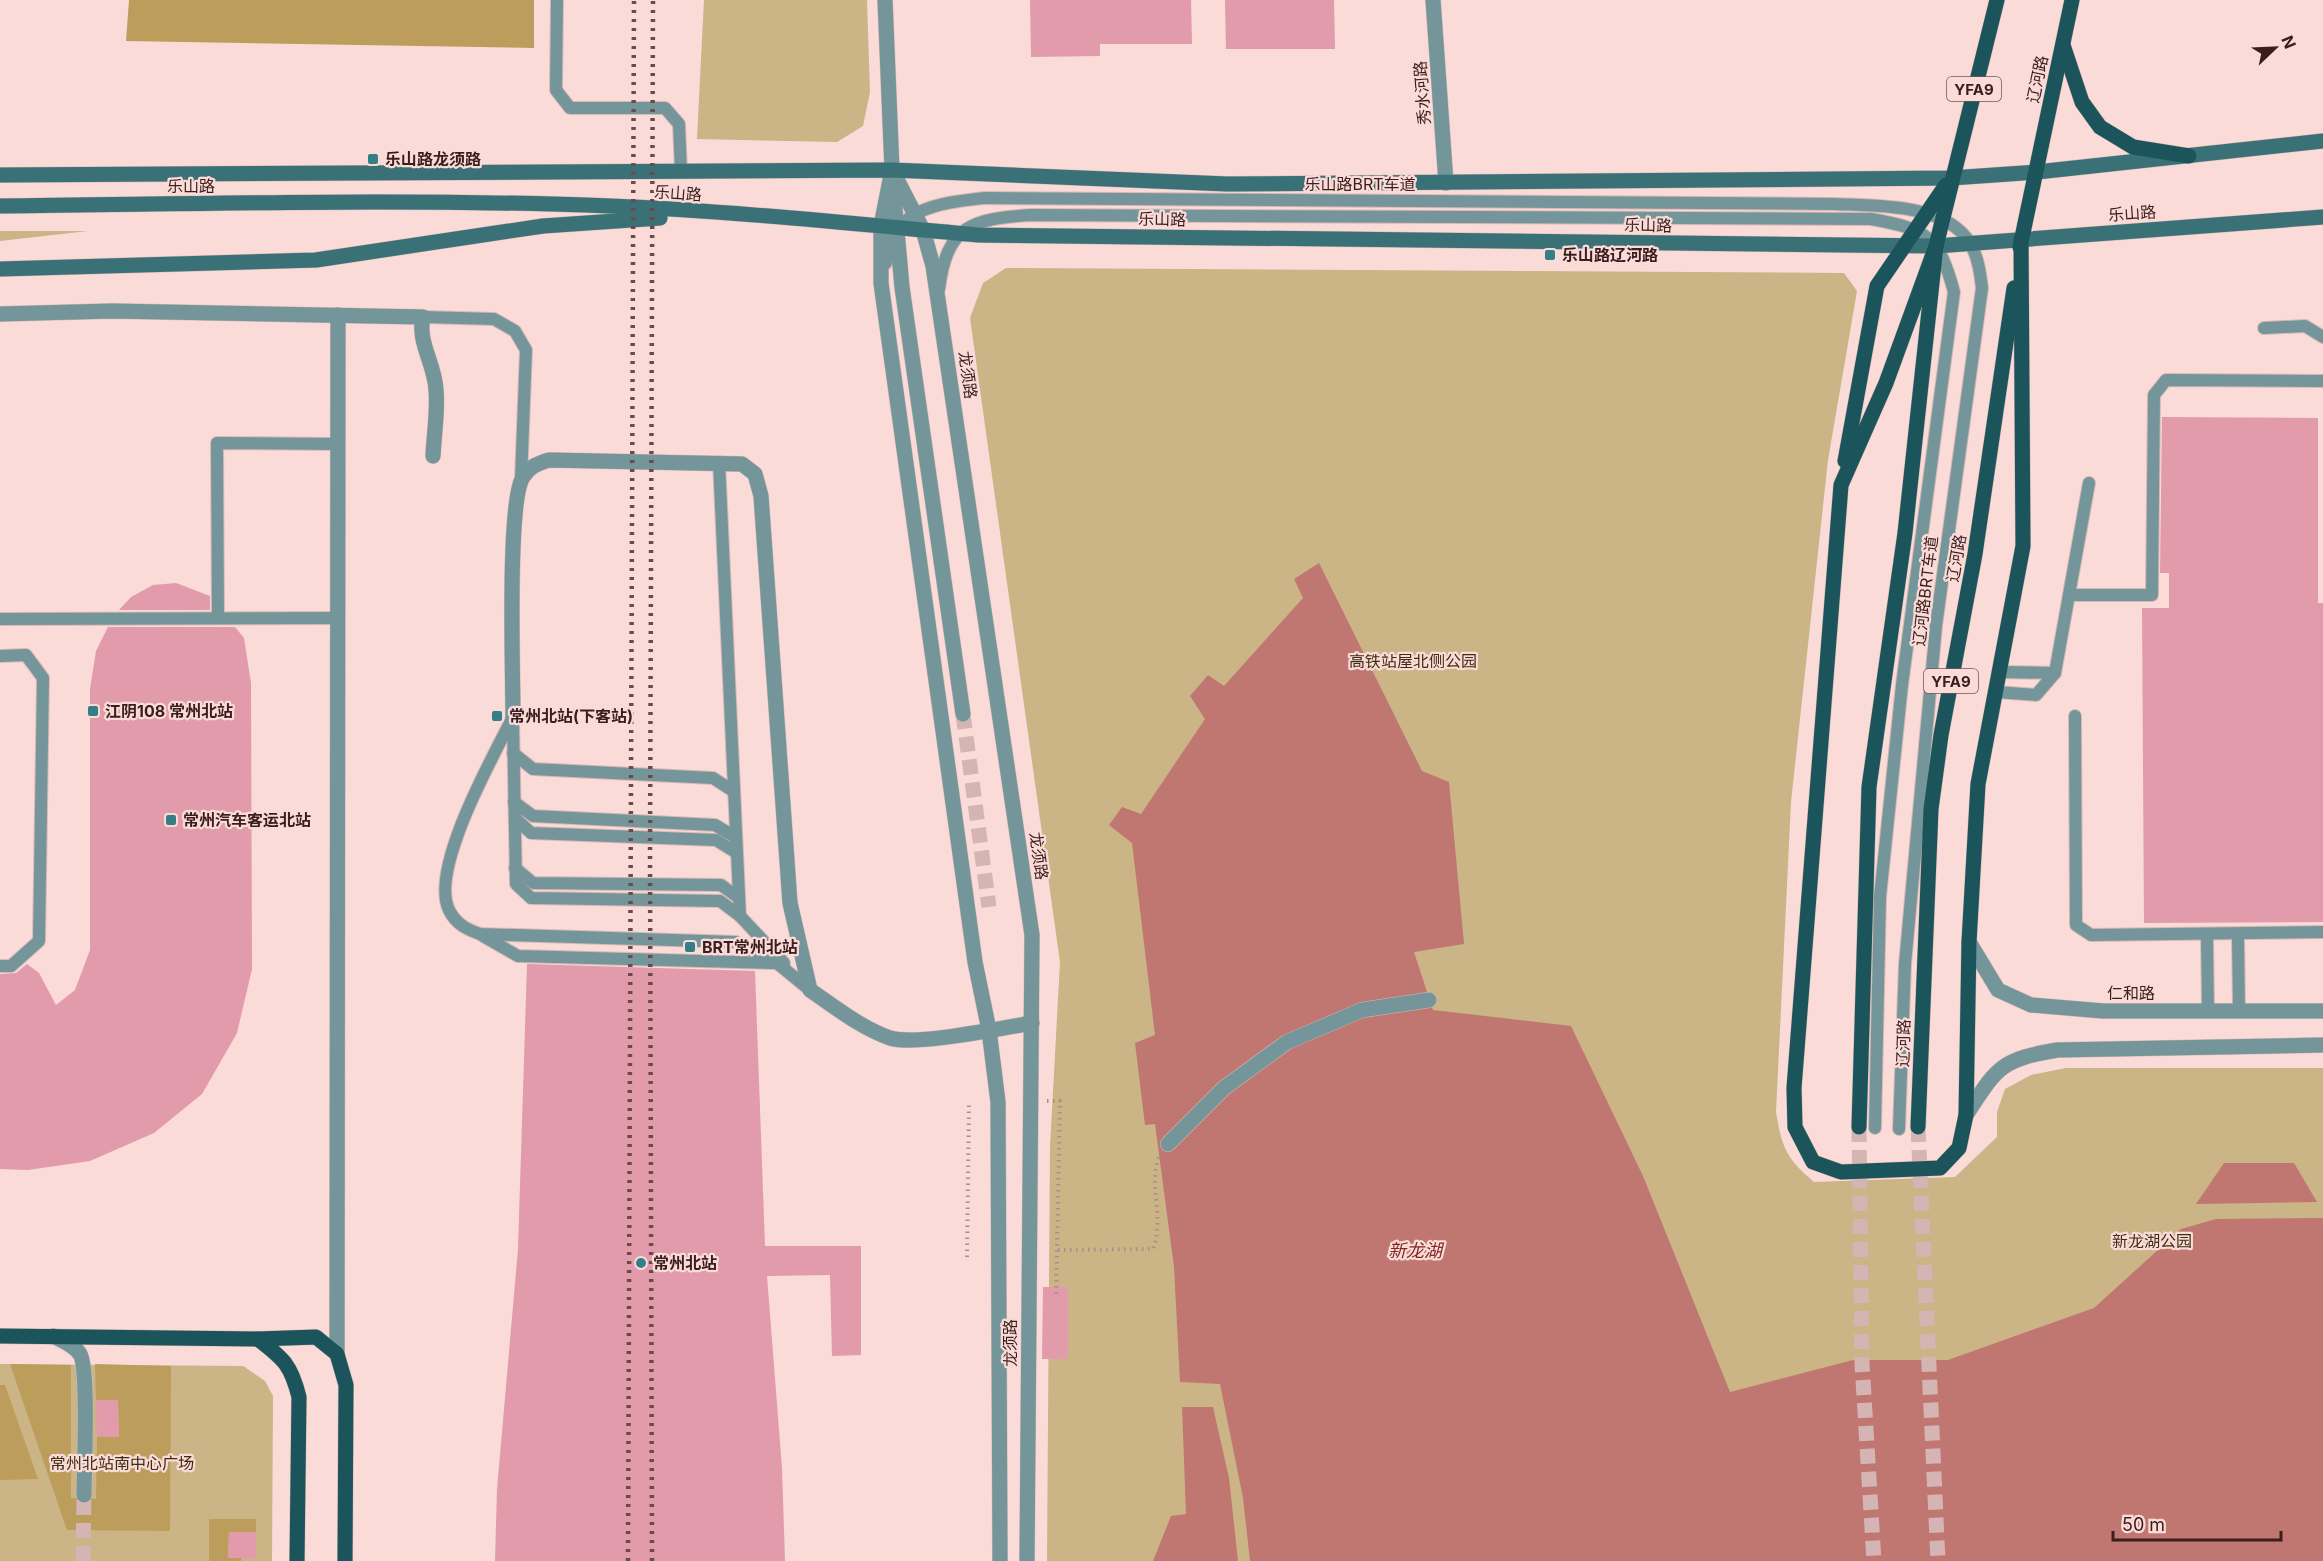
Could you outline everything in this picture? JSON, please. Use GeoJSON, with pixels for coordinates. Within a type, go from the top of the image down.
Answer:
{"type":"FeatureCollection","features":[{"type":"Feature","properties":{"kind":"main road","name":"YFA9"},"geometry":{"type":"LineString","coordinates":[[1867,1128],[1869,787],[1905,533],[1936,246],[1997,0]]}},
{"type":"Feature","properties":{"kind":"main road","name":"辽河路"},"geometry":{"type":"LineString","coordinates":[[1918,1127],[1931,809],[1941,735],[1976,554],[2021,239],[2072,0]]}},
{"type":"Feature","properties":{"kind":"main road"},"geometry":{"type":"LineString","coordinates":[[2063,44],[2082,102],[2100,127],[2133,147],[2189,156]]}},
{"type":"Feature","properties":{"kind":"main road","name":"乐山路"},"geometry":{"type":"LineString","coordinates":[[0,175],[892,170],[1227,184],[1952,178],[2037,172],[2323,141]]}},
{"type":"Feature","properties":{"kind":"main road"},"geometry":{"type":"LineString","coordinates":[[1952,178],[1926,215],[1909,227],[1905,246],[1877,286],[1841,484],[1816,776],[1794,1088],[1795,1127],[1813,1162],[1841,1172],[1940,1168],[1959,1148],[1966,1115],[1969,942],[1978,784],[2023,546],[2021,239]]}},
{"type":"Feature","properties":{"kind":"main road","name":"乐山路"},"geometry":{"type":"LineString","coordinates":[[0,206],[348,203],[610,207],[720,213],[958,233],[1905,246],[1936,246],[2323,218]]}},
{"type":"Feature","properties":{"kind":"main road"},"geometry":{"type":"LineString","coordinates":[[0,269],[316,260],[543,226],[720,213]]}},
{"type":"Feature","properties":{"kind":"main road"},"geometry":{"type":"LineString","coordinates":[[1841,484],[1886,383],[1936,246]]}},
{"type":"Feature","properties":{"kind":"main road"},"geometry":{"type":"LineString","coordinates":[[0,1336],[258,1339],[316,1337],[337,1354],[346,1385],[345,1561]]}},
{"type":"Feature","properties":{"kind":"main road"},"geometry":{"type":"LineString","coordinates":[[258,1339],[281,1356],[293,1371],[298,1397],[297,1561]]}},
{"type":"Feature","properties":{"kind":"street","name":"龙须路"},"geometry":{"type":"LineString","coordinates":[[885,0],[892,170],[881,226],[883,300],[975,962],[989,1030],[998,1102],[1000,1561]]}},
{"type":"Feature","properties":{"kind":"street","name":"秀水河路"},"geometry":{"type":"LineString","coordinates":[[1433,0],[1446,183]]}},
{"type":"Feature","properties":{"kind":"street","name":"龙须路"},"geometry":{"type":"LineString","coordinates":[[892,170],[923,230],[933,266],[1032,934],[1027,1561]]}},
{"type":"Feature","properties":{"kind":"street"},"geometry":{"type":"LineString","coordinates":[[892,170],[902,287],[963,714]]}},
{"type":"Feature","properties":{"kind":"street"},"geometry":{"type":"LineString","coordinates":[[0,314],[112,310],[423,317],[420,331],[431,362],[436,389],[433,456]]}},
{"type":"Feature","properties":{"kind":"street"},"geometry":{"type":"LineString","coordinates":[[337,1354],[338,315]]}},
{"type":"Feature","properties":{"kind":"street"},"geometry":{"type":"LineString","coordinates":[[513,717],[514,517],[521,479],[532,465],[549,460],[742,464],[755,474],[761,496],[790,903],[810,990],[860,1024],[891,1038],[931,1038],[1032,1023]]}},
{"type":"Feature","properties":{"kind":"street","name":"仁和路"},"geometry":{"type":"LineString","coordinates":[[1969,942],[1998,990],[2031,1005],[2103,1011],[2323,1011]]}},
{"type":"Feature","properties":{"kind":"street"},"geometry":{"type":"LineString","coordinates":[[1164,1150],[1224,1088],[1287,1042],[1362,1010],[1429,1000]]}},
{"type":"Feature","properties":{"kind":"street"},"geometry":{"type":"LineString","coordinates":[[1966,1115],[1988,1081],[2005,1063],[2032,1054],[2057,1050],[2323,1045]]}},
{"type":"Feature","properties":{"kind":"street"},"geometry":{"type":"LineString","coordinates":[[53,1336],[71,1345],[81,1355],[84,1378],[84,1495]]}},
{"type":"Feature","properties":{"kind":"lane"},"geometry":{"type":"LineString","coordinates":[[557,0],[556,90],[570,108],[664,108],[679,124],[681,172]]}},
{"type":"Feature","properties":{"kind":"lane","name":"乐山路BRT车道"},"geometry":{"type":"LineString","coordinates":[[883,300],[887,251],[898,228],[923,208],[946,202],[984,198],[1835,204],[1905,208],[1926,215]]}},
{"type":"Feature","properties":{"kind":"lane","name":"乐山路BRT车道"},"geometry":{"type":"LineString","coordinates":[[958,233],[990,218],[1032,215],[1831,218],[1871,219],[1909,227]]}},
{"type":"Feature","properties":{"kind":"lane"},"geometry":{"type":"LineString","coordinates":[[1926,215],[1942,220],[1961,232],[1970,243]]}},
{"type":"Feature","properties":{"kind":"lane","name":"辽河路BRT车道"},"geometry":{"type":"LineString","coordinates":[[1867,1128],[1880,897],[1902,685],[1954,292],[1946,264],[1936,246],[1928,236],[1909,227]]}},
{"type":"Feature","properties":{"kind":"lane"},"geometry":{"type":"LineString","coordinates":[[938,299],[942,267],[958,233]]}},
{"type":"Feature","properties":{"kind":"lane","name":"辽河路BRT车道"},"geometry":{"type":"LineString","coordinates":[[1899,1129],[1905,964],[1936,626],[1982,288],[1978,262],[1970,243]]}},
{"type":"Feature","properties":{"kind":"lane"},"geometry":{"type":"LineString","coordinates":[[423,317],[494,319],[515,331],[526,350],[521,479]]}},
{"type":"Feature","properties":{"kind":"lane"},"geometry":{"type":"LineString","coordinates":[[2264,328],[2305,326],[2323,337]]}},
{"type":"Feature","properties":{"kind":"lane"},"geometry":{"type":"LineString","coordinates":[[2069,595],[2152,595],[2154,395],[2166,380],[2323,381]]}},
{"type":"Feature","properties":{"kind":"lane"},"geometry":{"type":"LineString","coordinates":[[218,618],[217,443],[338,444]]}},
{"type":"Feature","properties":{"kind":"lane"},"geometry":{"type":"LineString","coordinates":[[719,462],[740,916]]}},
{"type":"Feature","properties":{"kind":"lane"},"geometry":{"type":"LineString","coordinates":[[1996,692],[2036,694],[2055,673],[2089,483]]}},
{"type":"Feature","properties":{"kind":"lane"},"geometry":{"type":"LineString","coordinates":[[0,619],[338,618]]}},
{"type":"Feature","properties":{"kind":"lane"},"geometry":{"type":"LineString","coordinates":[[0,656],[26,655],[43,678],[39,941],[11,966],[0,966]]}},
{"type":"Feature","properties":{"kind":"lane"},"geometry":{"type":"LineString","coordinates":[[1999,672],[2055,673]]}},
{"type":"Feature","properties":{"kind":"lane"},"geometry":{"type":"LineString","coordinates":[[2075,716],[2076,925],[2091,934],[2323,932]]}},
{"type":"Feature","properties":{"kind":"lane"},"geometry":{"type":"LineString","coordinates":[[513,717],[516,884],[531,898],[720,901],[740,916],[810,990]]}},
{"type":"Feature","properties":{"kind":"lane"},"geometry":{"type":"LineString","coordinates":[[513,717],[464,815],[446,877],[447,908],[461,927],[480,934],[518,956],[777,963]]}},
{"type":"Feature","properties":{"kind":"lane"},"geometry":{"type":"LineString","coordinates":[[513,753],[533,769],[713,778],[733,791]]}},
{"type":"Feature","properties":{"kind":"lane"},"geometry":{"type":"LineString","coordinates":[[514,802],[533,816],[715,825],[735,837]]}},
{"type":"Feature","properties":{"kind":"lane"},"geometry":{"type":"LineString","coordinates":[[515,818],[531,833],[716,840],[737,853]]}},
{"type":"Feature","properties":{"kind":"lane"},"geometry":{"type":"LineString","coordinates":[[515,868],[533,883],[721,885],[739,898]]}},
{"type":"Feature","properties":{"kind":"lane"},"geometry":{"type":"LineString","coordinates":[[480,934],[736,942],[777,963],[810,990]]}},
{"type":"Feature","properties":{"kind":"lane"},"geometry":{"type":"LineString","coordinates":[[2207,934],[2208,1011]]}},
{"type":"Feature","properties":{"kind":"lane"},"geometry":{"type":"LineString","coordinates":[[2238,934],[2239,1011]]}},
{"type":"Feature","properties":{"kind":"path"},"geometry":{"type":"LineString","coordinates":[[1047,1101],[1060,1101],[1056,1298]]}},
{"type":"Feature","properties":{"kind":"path"},"geometry":{"type":"LineString","coordinates":[[967,1257],[969,1102]]}},
{"type":"Feature","properties":{"kind":"path"},"geometry":{"type":"LineString","coordinates":[[1058,1250],[1153,1249],[1160,1232],[1155,1167],[1164,1150]]}},
{"type":"Feature","properties":{"kind":"green space"},"geometry":{"type":"Polygon","coordinates":[[[129,0],[534,0],[534,48],[126,41],[129,0]]]}},
{"type":"Feature","properties":{"kind":"green space"},"geometry":{"type":"Polygon","coordinates":[[[704,0],[867,0],[870,92],[863,126],[837,142],[697,139],[704,0]]]}},
{"type":"Feature","properties":{"kind":"green space"},"geometry":{"type":"Polygon","coordinates":[[[0,231],[88,231],[0,241],[0,231]]]}},
{"type":"Feature","properties":{"kind":"green space","name":"高铁站屋北侧公园"},"geometry":{"type":"Polygon","coordinates":[[[1006,268],[1844,273],[1857,291],[1828,460],[1791,802],[1776,1112],[1783,1144],[1791,1159],[1814,1182],[1955,1177],[1997,1137],[1997,1112],[2005,1089],[2031,1075],[2066,1068],[2323,1068],[2323,1561],[1047,1561],[1050,1147],[1060,962],[970,318],[983,283],[1006,268]]]}},
{"type":"Feature","properties":{"kind":"green space","name":"常州北站南中心广场"},"geometry":{"type":"Polygon","coordinates":[[[0,1364],[243,1366],[265,1381],[273,1396],[272,1561],[0,1561],[0,1364]]]}},
{"type":"Feature","properties":{"kind":"green space"},"geometry":{"type":"Polygon","coordinates":[[[10,1364],[71,1365],[71,1498],[96,1499],[97,1437],[119,1436],[118,1400],[96,1400],[95,1364],[171,1366],[170,1531],[67,1530],[10,1364]]]}},
{"type":"Feature","properties":{"kind":"green space"},"geometry":{"type":"Polygon","coordinates":[[[0,1385],[5,1385],[38,1479],[0,1480],[0,1385]]]}},
{"type":"Feature","properties":{"kind":"green space"},"geometry":{"type":"Polygon","coordinates":[[[209,1519],[256,1519],[256,1532],[229,1532],[228,1558],[241,1558],[241,1561],[209,1561],[209,1519]]]}},
{"type":"Feature","properties":{"kind":"water","name":"新龙湖"},"geometry":{"type":"Polygon","coordinates":[[[1319,563],[1422,771],[1449,782],[1464,944],[1414,952],[1433,1010],[1571,1026],[1643,1176],[1730,1392],[1853,1360],[1948,1360],[2094,1308],[2181,1229],[2216,1219],[2323,1218],[2323,1561],[1250,1561],[1243,1498],[1220,1384],[1180,1382],[1174,1267],[1155,1124],[1145,1125],[1135,1043],[1155,1035],[1132,843],[1109,825],[1122,807],[1141,814],[1205,719],[1190,696],[1208,675],[1224,686],[1303,598],[1294,579],[1319,563]]]}},
{"type":"Feature","properties":{"kind":"water"},"geometry":{"type":"Polygon","coordinates":[[[2224,1163],[2294,1163],[2317,1202],[2196,1204],[2224,1163]]]}},
{"type":"Feature","properties":{"kind":"water"},"geometry":{"type":"Polygon","coordinates":[[[1182,1407],[1213,1407],[1229,1478],[1238,1561],[1153,1561],[1171,1516],[1186,1514],[1182,1407]]]}},
{"type":"Feature","properties":{"kind":"building"},"geometry":{"type":"Polygon","coordinates":[[[1030,0],[1191,0],[1192,44],[1100,44],[1100,56],[1031,57],[1030,0]]]}},
{"type":"Feature","properties":{"kind":"building"},"geometry":{"type":"Polygon","coordinates":[[[1225,0],[1334,0],[1335,49],[1226,49],[1225,0]]]}},
{"type":"Feature","properties":{"kind":"building"},"geometry":{"type":"Polygon","coordinates":[[[2162,417],[2318,418],[2318,603],[2323,603],[2323,922],[2144,923],[2142,608],[2169,608],[2169,573],[2160,573],[2162,417]]]}},
{"type":"Feature","properties":{"kind":"building"},"geometry":{"type":"Polygon","coordinates":[[[176,583],[210,596],[210,610],[119,610],[131,597],[153,585],[176,583]]]}},
{"type":"Feature","properties":{"kind":"building","name":"常州汽车客运北站"},"geometry":{"type":"Polygon","coordinates":[[[108,627],[235,627],[244,638],[251,683],[252,969],[237,1033],[202,1094],[154,1133],[90,1161],[28,1170],[0,1169],[0,974],[16,973],[27,964],[39,973],[56,1005],[75,990],[90,950],[90,689],[96,651],[108,627]]]}},
{"type":"Feature","properties":{"kind":"building","name":"常州北站"},"geometry":{"type":"Polygon","coordinates":[[[527,964],[755,971],[765,1246],[861,1246],[861,1355],[832,1356],[830,1275],[767,1276],[782,1468],[785,1561],[495,1561],[497,1489],[518,1249],[527,964]]]}},
{"type":"Feature","properties":{"kind":"building"},"geometry":{"type":"Polygon","coordinates":[[[1043,1287],[1068,1287],[1068,1359],[1042,1359],[1043,1287]]]}},
{"type":"Feature","properties":{"kind":"building"},"geometry":{"type":"Polygon","coordinates":[[[96,1400],[118,1400],[119,1437],[97,1437],[96,1400]]]}},
{"type":"Feature","properties":{"kind":"building"},"geometry":{"type":"Polygon","coordinates":[[[229,1532],[256,1532],[256,1558],[228,1558],[229,1532]]]}},
{"type":"Feature","properties":{"kind":"tunnel"},"geometry":{"type":"LineString","coordinates":[[963,714],[989,907]]}},
{"type":"Feature","properties":{"kind":"tunnel"},"geometry":{"type":"LineString","coordinates":[[1859,1127],[1862,1363],[1874,1561]]}},
{"type":"Feature","properties":{"kind":"tunnel"},"geometry":{"type":"LineString","coordinates":[[1918,1127],[1938,1561]]}},
{"type":"Feature","properties":{"kind":"tunnel"},"geometry":{"type":"LineString","coordinates":[[83,1561],[84,1495]]}},
{"type":"Feature","properties":{"kind":"railway"},"geometry":{"type":"LineString","coordinates":[[628,1561],[634,0]]}},
{"type":"Feature","properties":{"kind":"railway"},"geometry":{"type":"LineString","coordinates":[[652,1561],[650,854],[653,0]]}},
{"type":"Feature","properties":{"kind":"place","name":"乐山路龙须路"},"geometry":{"type":"Point","coordinates":[373,159]}},
{"type":"Feature","properties":{"kind":"place","name":"乐山路辽河路"},"geometry":{"type":"Point","coordinates":[1550,255]}},
{"type":"Feature","properties":{"kind":"place","name":"江阴108 常州北站"},"geometry":{"type":"Point","coordinates":[93,711]}},
{"type":"Feature","properties":{"kind":"place","name":"常州北站(下客站)"},"geometry":{"type":"Point","coordinates":[497,716]}},
{"type":"Feature","properties":{"kind":"place","name":"常州汽车客运北站"},"geometry":{"type":"Point","coordinates":[171,820]}},
{"type":"Feature","properties":{"kind":"place","name":"BRT常州北站"},"geometry":{"type":"Point","coordinates":[690,947]}},
{"type":"Feature","properties":{"kind":"place","name":"常州北站"},"geometry":{"type":"Point","coordinates":[641,1263]}},
{"type":"Feature","properties":{"kind":"park label","name":"新龙湖公园"},"geometry":{"type":"Point","coordinates":[2152,1241]}}]}
